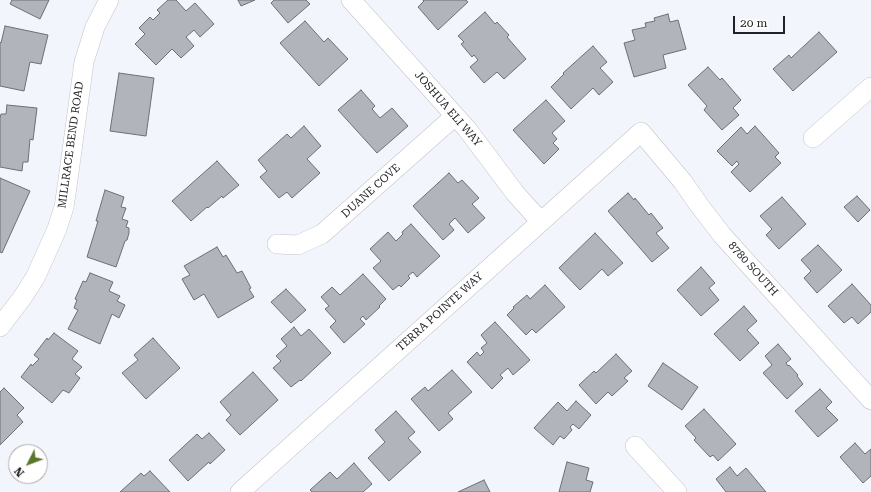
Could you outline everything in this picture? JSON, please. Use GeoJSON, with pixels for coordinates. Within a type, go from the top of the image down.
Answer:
{"type":"FeatureCollection","features":[{"type":"Feature","properties":{"kind":"street","name":"MILLRACE BEND ROAD"},"geometry":{"type":"LineString","coordinates":[[0,327],[35,278],[57,229],[68,187],[84,62],[88,44],[108,0]]}},
{"type":"Feature","properties":{"kind":"street","name":"JOSHUA ELI WAY"},"geometry":{"type":"LineString","coordinates":[[351,0],[467,129],[515,193],[541,222]]}},
{"type":"Feature","properties":{"kind":"street"},"geometry":{"type":"LineString","coordinates":[[814,138],[871,87]]}},
{"type":"Feature","properties":{"kind":"street","name":"DUANE COVE"},"geometry":{"type":"LineString","coordinates":[[277,244],[298,245],[322,234],[455,116]]}},
{"type":"Feature","properties":{"kind":"street","name":"TERRA POINTE WAY"},"geometry":{"type":"LineString","coordinates":[[240,492],[641,132]]}},
{"type":"Feature","properties":{"kind":"street","name":"8780 SOUTH"},"geometry":{"type":"LineString","coordinates":[[641,132],[683,182],[722,235],[871,400]]}},
{"type":"Feature","properties":{"kind":"street"},"geometry":{"type":"LineString","coordinates":[[635,446],[677,492]]}},
{"type":"Feature","properties":{"kind":"building"},"geometry":{"type":"Polygon","coordinates":[[[12,0],[49,0],[40,19],[10,4],[12,0]]]}},
{"type":"Feature","properties":{"kind":"building"},"geometry":{"type":"Polygon","coordinates":[[[168,0],[176,0],[186,11],[195,3],[214,24],[200,37],[194,30],[186,37],[194,46],[181,58],[172,49],[156,65],[135,44],[145,34],[139,28],[150,17],[153,20],[160,13],[157,10],[168,0]]]}},
{"type":"Feature","properties":{"kind":"building"},"geometry":{"type":"Polygon","coordinates":[[[238,0],[255,0],[241,6],[238,0]]]}},
{"type":"Feature","properties":{"kind":"building"},"geometry":{"type":"Polygon","coordinates":[[[274,0],[306,0],[310,4],[288,23],[271,3],[274,0]]]}},
{"type":"Feature","properties":{"kind":"building"},"geometry":{"type":"Polygon","coordinates":[[[423,0],[466,0],[468,2],[438,30],[418,7],[424,1],[423,0]]]}},
{"type":"Feature","properties":{"kind":"building"},"geometry":{"type":"Polygon","coordinates":[[[485,12],[495,24],[497,22],[509,35],[507,37],[526,59],[504,79],[497,72],[484,83],[470,67],[478,60],[474,55],[472,57],[461,44],[464,42],[458,36],[485,12]]]}},
{"type":"Feature","properties":{"kind":"building"},"geometry":{"type":"Polygon","coordinates":[[[668,14],[670,22],[678,20],[686,49],[663,55],[666,68],[634,77],[624,43],[635,40],[632,30],[646,27],[645,23],[655,21],[654,18],[668,14]]]}},
{"type":"Feature","properties":{"kind":"building"},"geometry":{"type":"Polygon","coordinates":[[[305,21],[324,42],[328,38],[348,59],[319,86],[280,43],[305,21]]]}},
{"type":"Feature","properties":{"kind":"building"},"geometry":{"type":"Polygon","coordinates":[[[5,26],[48,35],[41,64],[30,62],[24,91],[0,86],[0,42],[1,43],[5,26]]]}},
{"type":"Feature","properties":{"kind":"building"},"geometry":{"type":"Polygon","coordinates":[[[819,32],[837,52],[793,91],[773,69],[789,55],[791,58],[819,32]]]}},
{"type":"Feature","properties":{"kind":"building"},"geometry":{"type":"Polygon","coordinates":[[[593,46],[607,62],[600,68],[613,82],[599,95],[593,88],[571,109],[551,87],[564,74],[563,73],[593,46]]]}},
{"type":"Feature","properties":{"kind":"building"},"geometry":{"type":"Polygon","coordinates":[[[708,67],[720,80],[722,78],[741,100],[733,108],[739,115],[722,130],[704,110],[707,106],[688,85],[708,67]]]}},
{"type":"Feature","properties":{"kind":"building"},"geometry":{"type":"Polygon","coordinates":[[[119,73],[154,78],[146,136],[110,131],[119,73]]]}},
{"type":"Feature","properties":{"kind":"building"},"geometry":{"type":"Polygon","coordinates":[[[361,90],[375,106],[372,109],[380,118],[392,108],[408,126],[377,153],[338,110],[361,90]]]}},
{"type":"Feature","properties":{"kind":"building"},"geometry":{"type":"Polygon","coordinates":[[[546,100],[565,121],[552,133],[557,139],[553,143],[559,149],[544,164],[513,130],[546,100]]]}},
{"type":"Feature","properties":{"kind":"building"},"geometry":{"type":"Polygon","coordinates":[[[7,105],[37,108],[33,140],[30,139],[28,162],[23,162],[22,171],[0,167],[0,118],[1,114],[6,114],[7,105]]]}},
{"type":"Feature","properties":{"kind":"building"},"geometry":{"type":"Polygon","coordinates":[[[304,126],[321,146],[307,159],[320,173],[292,198],[287,192],[279,198],[260,177],[267,171],[258,160],[287,134],[291,138],[304,126]]]}},
{"type":"Feature","properties":{"kind":"building"},"geometry":{"type":"Polygon","coordinates":[[[755,126],[779,153],[775,157],[781,163],[750,192],[731,172],[739,164],[737,161],[732,166],[717,151],[741,127],[747,134],[755,126]]]}},
{"type":"Feature","properties":{"kind":"building"},"geometry":{"type":"Polygon","coordinates":[[[217,161],[239,185],[223,198],[222,196],[208,208],[207,207],[191,221],[172,201],[217,161]]]}},
{"type":"Feature","properties":{"kind":"building"},"geometry":{"type":"Polygon","coordinates":[[[449,173],[458,183],[462,180],[479,198],[472,204],[485,218],[468,233],[455,218],[449,224],[454,230],[443,240],[413,206],[449,173]]]}},
{"type":"Feature","properties":{"kind":"building"},"geometry":{"type":"Polygon","coordinates":[[[0,178],[30,191],[2,253],[0,252],[0,178]]]}},
{"type":"Feature","properties":{"kind":"building"},"geometry":{"type":"Polygon","coordinates":[[[105,190],[124,197],[121,207],[126,208],[122,219],[128,221],[126,227],[129,228],[127,240],[125,241],[116,267],[87,257],[98,221],[96,221],[105,190]]]}},
{"type":"Feature","properties":{"kind":"building"},"geometry":{"type":"Polygon","coordinates":[[[628,193],[634,200],[635,198],[649,215],[651,213],[663,228],[656,233],[669,248],[652,262],[608,211],[628,193]]]}},
{"type":"Feature","properties":{"kind":"building"},"geometry":{"type":"Polygon","coordinates":[[[857,196],[870,210],[858,222],[844,207],[857,196]]]}},
{"type":"Feature","properties":{"kind":"building"},"geometry":{"type":"Polygon","coordinates":[[[782,197],[806,224],[779,249],[766,235],[772,229],[760,216],[782,197]]]}},
{"type":"Feature","properties":{"kind":"building"},"geometry":{"type":"Polygon","coordinates":[[[411,224],[440,256],[417,277],[413,272],[408,276],[410,278],[401,287],[399,285],[393,290],[373,268],[381,261],[370,249],[388,232],[396,241],[403,234],[402,232],[411,224]]]}},
{"type":"Feature","properties":{"kind":"building"},"geometry":{"type":"Polygon","coordinates":[[[595,233],[623,263],[608,276],[602,269],[580,290],[559,268],[595,233]]]}},
{"type":"Feature","properties":{"kind":"building"},"geometry":{"type":"Polygon","coordinates":[[[818,245],[842,270],[817,293],[804,278],[811,271],[801,260],[818,245]]]}},
{"type":"Feature","properties":{"kind":"building"},"geometry":{"type":"Polygon","coordinates":[[[217,247],[223,257],[226,255],[237,273],[242,271],[254,297],[218,318],[204,294],[194,300],[182,279],[190,275],[184,266],[217,247]]]}},
{"type":"Feature","properties":{"kind":"building"},"geometry":{"type":"Polygon","coordinates":[[[701,267],[715,283],[709,288],[719,300],[701,316],[677,290],[701,267]]]}},
{"type":"Feature","properties":{"kind":"building"},"geometry":{"type":"Polygon","coordinates":[[[90,273],[113,282],[109,291],[120,296],[117,301],[125,305],[119,318],[112,314],[100,344],[68,329],[78,310],[74,308],[77,300],[75,299],[83,281],[86,282],[90,273]]]}},
{"type":"Feature","properties":{"kind":"building"},"geometry":{"type":"Polygon","coordinates":[[[363,274],[386,299],[366,320],[363,316],[360,319],[365,324],[344,343],[330,327],[336,321],[325,309],[329,306],[321,297],[332,287],[340,295],[363,274]]]}},
{"type":"Feature","properties":{"kind":"building"},"geometry":{"type":"Polygon","coordinates":[[[852,284],[871,305],[871,312],[858,324],[852,317],[844,323],[828,306],[852,284]]]}},
{"type":"Feature","properties":{"kind":"building"},"geometry":{"type":"Polygon","coordinates":[[[545,285],[565,307],[536,333],[532,329],[526,335],[507,315],[514,308],[513,307],[527,295],[530,299],[545,285]]]}},
{"type":"Feature","properties":{"kind":"building"},"geometry":{"type":"Polygon","coordinates":[[[286,289],[306,310],[291,323],[271,302],[286,289]]]}},
{"type":"Feature","properties":{"kind":"building"},"geometry":{"type":"Polygon","coordinates":[[[744,306],[757,321],[747,330],[759,343],[740,361],[714,334],[744,306]]]}},
{"type":"Feature","properties":{"kind":"building"},"geometry":{"type":"Polygon","coordinates":[[[495,322],[530,360],[513,375],[508,368],[500,375],[503,378],[492,389],[467,362],[477,352],[480,356],[484,352],[481,348],[487,343],[481,335],[495,322]]]}},
{"type":"Feature","properties":{"kind":"building"},"geometry":{"type":"Polygon","coordinates":[[[294,327],[301,336],[309,329],[331,353],[301,381],[300,380],[291,387],[273,368],[281,361],[276,356],[287,346],[281,339],[294,327]]]}},
{"type":"Feature","properties":{"kind":"building"},"geometry":{"type":"Polygon","coordinates":[[[54,333],[78,351],[72,359],[82,367],[75,374],[80,378],[69,393],[63,390],[52,403],[21,377],[31,364],[32,366],[39,359],[34,355],[47,338],[48,340],[54,333]]]}},
{"type":"Feature","properties":{"kind":"building"},"geometry":{"type":"Polygon","coordinates":[[[153,338],[180,368],[146,399],[122,373],[138,360],[134,355],[153,338]]]}},
{"type":"Feature","properties":{"kind":"building"},"geometry":{"type":"Polygon","coordinates":[[[778,344],[791,359],[786,363],[798,375],[797,376],[803,384],[787,399],[763,373],[772,365],[765,356],[778,344]]]}},
{"type":"Feature","properties":{"kind":"building"},"geometry":{"type":"Polygon","coordinates":[[[616,354],[632,371],[624,378],[628,381],[612,396],[608,392],[596,404],[579,385],[594,371],[596,373],[616,354]]]}},
{"type":"Feature","properties":{"kind":"building"},"geometry":{"type":"Polygon","coordinates":[[[663,363],[698,387],[682,410],[648,386],[663,363]]]}},
{"type":"Feature","properties":{"kind":"building"},"geometry":{"type":"Polygon","coordinates":[[[452,370],[472,392],[448,413],[453,419],[439,431],[411,399],[425,387],[428,391],[452,370]]]}},
{"type":"Feature","properties":{"kind":"building"},"geometry":{"type":"Polygon","coordinates":[[[253,372],[278,400],[240,435],[226,420],[231,415],[220,402],[253,372]]]}},
{"type":"Feature","properties":{"kind":"building"},"geometry":{"type":"Polygon","coordinates":[[[4,388],[24,408],[17,415],[23,422],[0,445],[0,392],[4,388]]]}},
{"type":"Feature","properties":{"kind":"building"},"geometry":{"type":"Polygon","coordinates":[[[820,389],[832,402],[826,408],[838,420],[818,437],[795,411],[820,389]]]}},
{"type":"Feature","properties":{"kind":"building"},"geometry":{"type":"Polygon","coordinates":[[[576,401],[591,415],[579,429],[573,424],[570,427],[572,430],[564,439],[560,436],[553,445],[534,428],[558,402],[567,411],[576,401]]]}},
{"type":"Feature","properties":{"kind":"building"},"geometry":{"type":"Polygon","coordinates":[[[704,409],[736,444],[718,461],[713,455],[710,457],[694,440],[696,438],[685,426],[704,409]]]}},
{"type":"Feature","properties":{"kind":"building"},"geometry":{"type":"Polygon","coordinates":[[[396,411],[415,432],[408,438],[421,452],[389,481],[368,458],[385,442],[375,430],[396,411]]]}},
{"type":"Feature","properties":{"kind":"building"},"geometry":{"type":"Polygon","coordinates":[[[209,433],[225,450],[188,481],[169,460],[197,434],[202,439],[209,433]]]}},
{"type":"Feature","properties":{"kind":"building"},"geometry":{"type":"Polygon","coordinates":[[[855,443],[865,454],[871,449],[871,476],[863,483],[840,457],[855,443]]]}},
{"type":"Feature","properties":{"kind":"building"},"geometry":{"type":"Polygon","coordinates":[[[567,462],[589,468],[586,480],[593,482],[590,492],[559,492],[567,462]]]}},
{"type":"Feature","properties":{"kind":"building"},"geometry":{"type":"Polygon","coordinates":[[[354,463],[372,484],[363,492],[312,492],[310,490],[330,472],[337,479],[354,463]]]}},
{"type":"Feature","properties":{"kind":"building"},"geometry":{"type":"Polygon","coordinates":[[[730,467],[737,476],[746,468],[766,492],[726,492],[716,479],[730,467]]]}},
{"type":"Feature","properties":{"kind":"building"},"geometry":{"type":"Polygon","coordinates":[[[150,471],[170,492],[120,492],[141,473],[144,476],[150,471]]]}},
{"type":"Feature","properties":{"kind":"building"},"geometry":{"type":"Polygon","coordinates":[[[484,480],[490,492],[458,492],[484,480]]]}}]}
